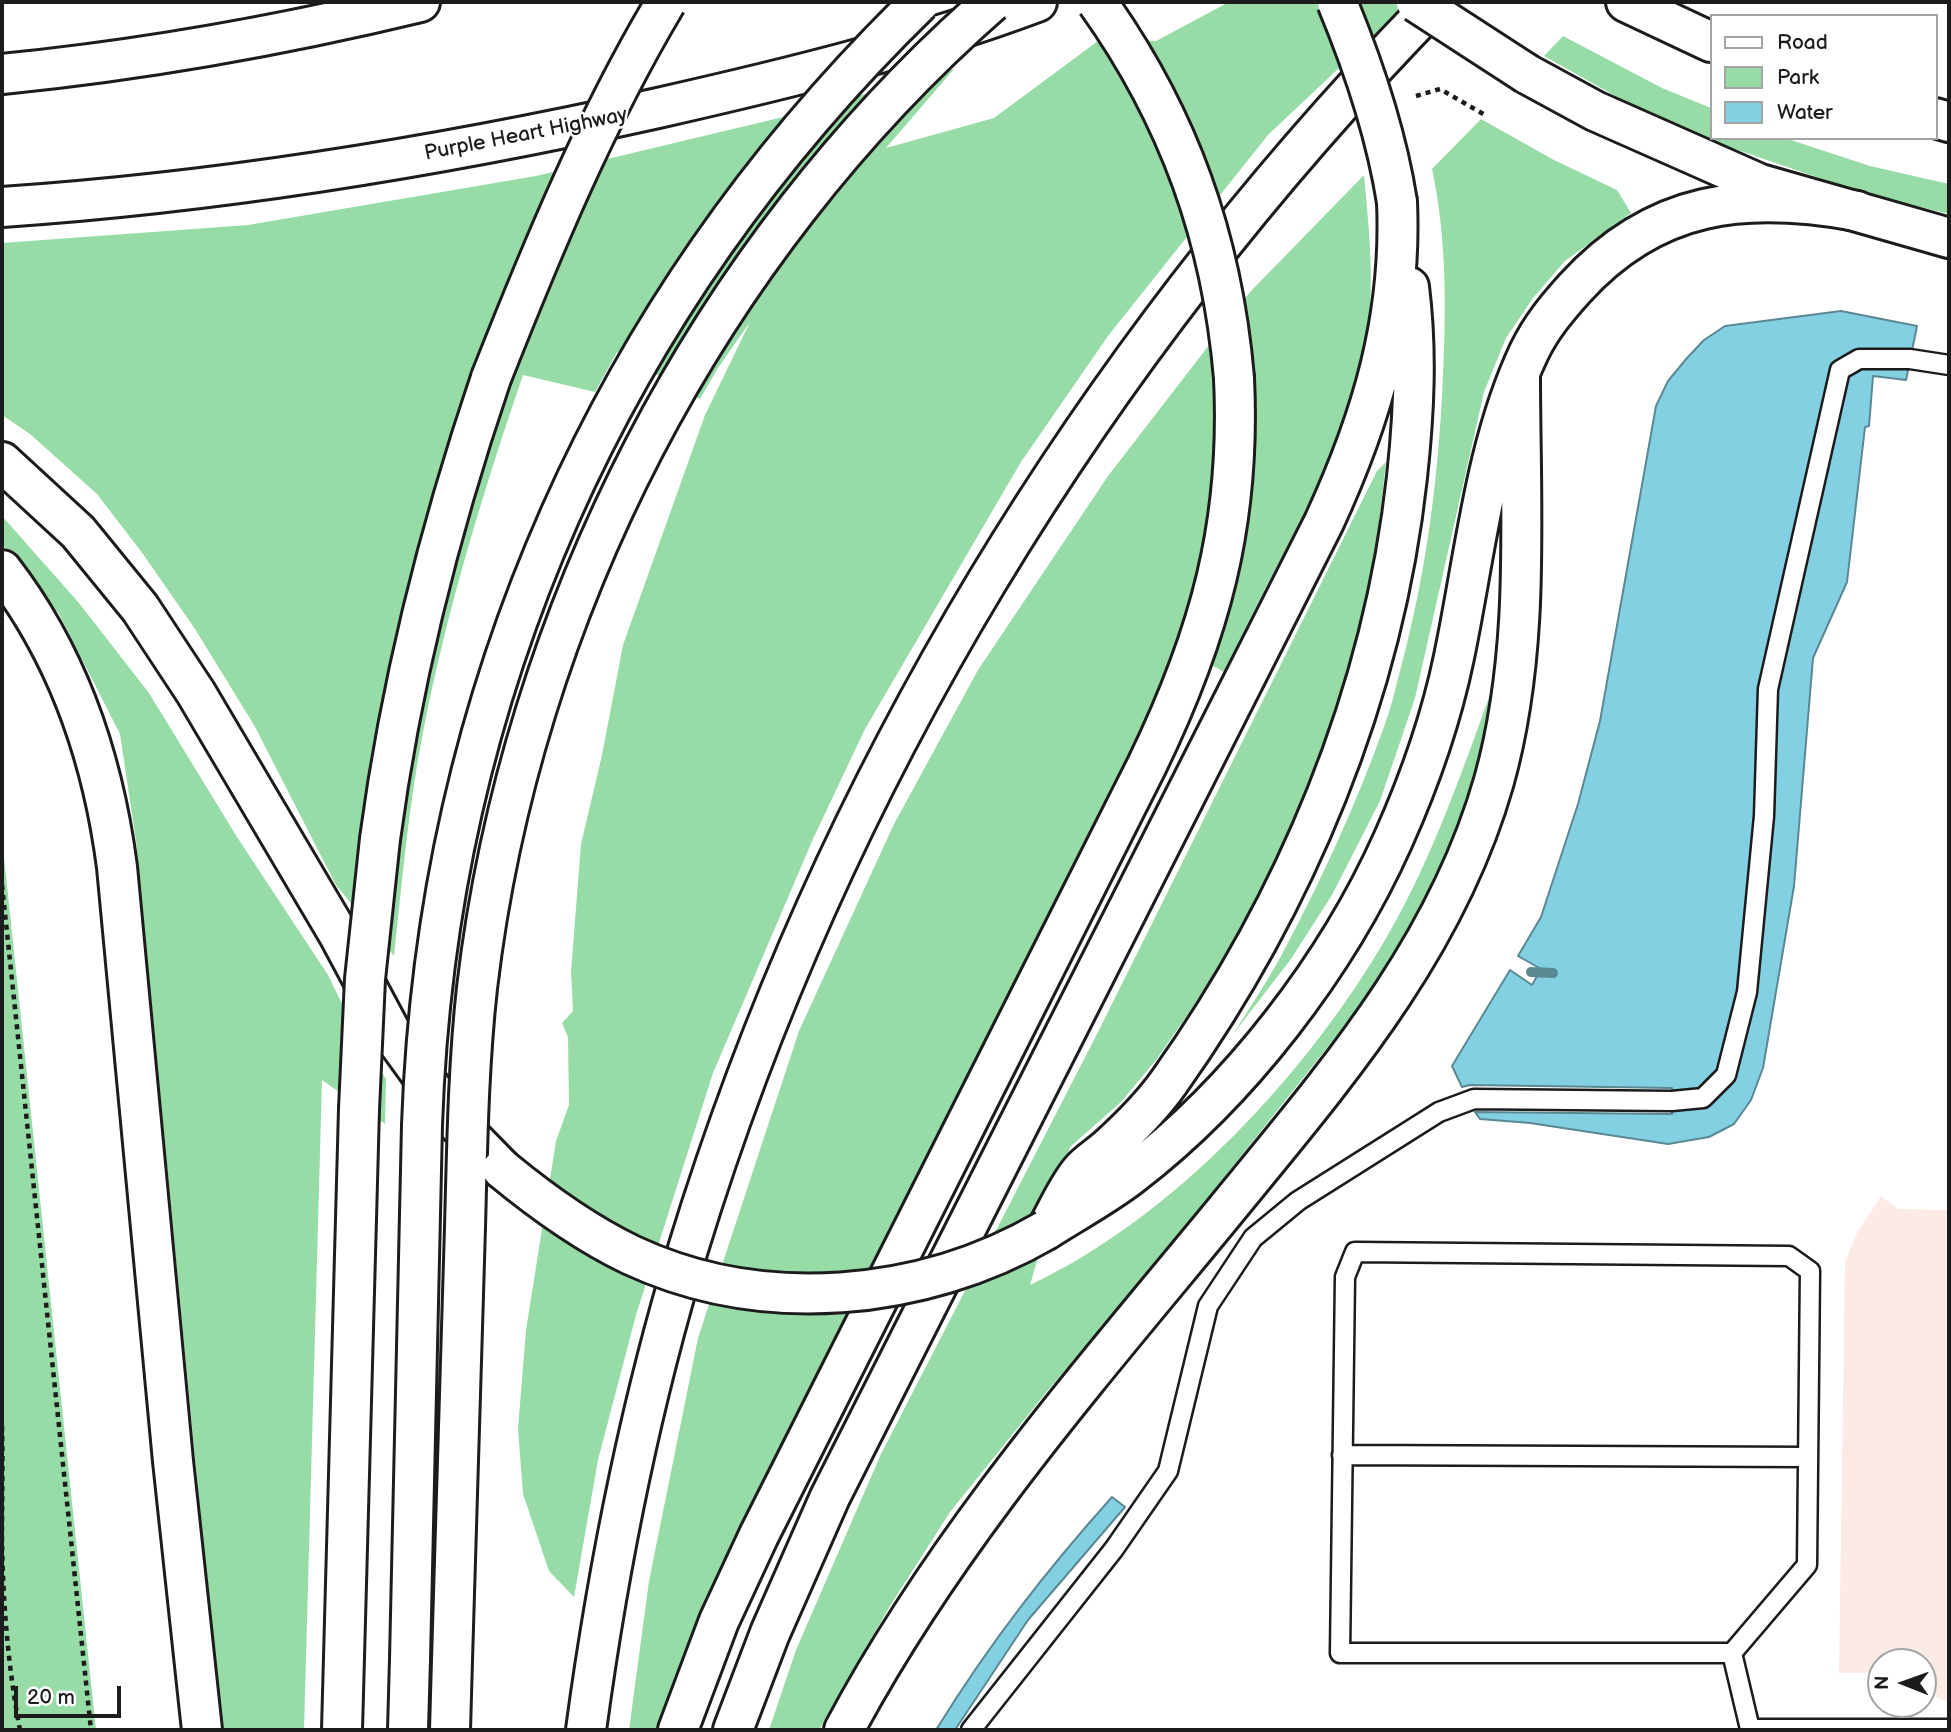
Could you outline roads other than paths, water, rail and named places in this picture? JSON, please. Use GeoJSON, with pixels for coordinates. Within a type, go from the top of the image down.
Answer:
{"type":"FeatureCollection","features":[{"type":"Feature","properties":{"kind":"main road"},"geometry":{"type":"LineString","coordinates":[[2,74],[258,37],[420,2]]}},
{"type":"Feature","properties":{"kind":"main road"},"geometry":{"type":"LineString","coordinates":[[342,1730],[364,989],[380,839],[398,724],[425,599],[450,505],[491,378],[562,204],[618,89],[666,2]]}},
{"type":"Feature","properties":{"kind":"main road"},"geometry":{"type":"LineString","coordinates":[[408,1730],[426,1045],[434,966],[450,871],[472,770],[500,665],[541,558],[582,465],[668,311],[714,240],[786,146],[862,60],[919,2]]}},
{"type":"Feature","properties":{"kind":"main road"},"geometry":{"type":"LineString","coordinates":[[450,1730],[469,1105],[477,988],[503,843],[521,767],[548,676],[576,600],[619,498],[688,369],[743,284],[796,210],[849,145],[937,53],[992,2]]}},
{"type":"Feature","properties":{"kind":"main road","name":"Purple Heart Highway"},"geometry":{"type":"LineString","coordinates":[[2,207],[140,196],[274,180],[470,148],[777,80],[888,50],[1037,2]]}},
{"type":"Feature","properties":{"kind":"main road"},"geometry":{"type":"LineString","coordinates":[[678,1730],[719,1620],[759,1535],[1141,777],[1181,692],[1210,605],[1229,519],[1236,433],[1234,378],[1224,295],[1199,197],[1178,141],[1152,89],[1097,2]]}},
{"type":"Feature","properties":{"kind":"main road"},"geometry":{"type":"LineString","coordinates":[[1046,1230],[1081,1171],[1124,1133],[1168,1083],[1227,995],[1295,869],[1318,818],[1375,655],[1391,585],[1405,496],[1412,430],[1414,334],[1397,202],[1377,107],[1337,2]]}},
{"type":"Feature","properties":{"kind":"main road"},"geometry":{"type":"LineString","coordinates":[[1416,2],[1527,74],[1595,111],[1716,166],[1760,184],[1949,238]]}},
{"type":"Feature","properties":{"kind":"main road"},"geometry":{"type":"LineString","coordinates":[[586,1730],[600,1630],[628,1490],[653,1376],[687,1251],[728,1126],[769,1017],[853,826],[912,710],[976,596],[1046,486],[1120,378],[1239,223],[1368,74],[1436,2]]}},
{"type":"Feature","properties":{"kind":"main road"},"geometry":{"type":"LineString","coordinates":[[1447,2],[1486,41],[1527,74]]}},
{"type":"Feature","properties":{"kind":"main road"},"geometry":{"type":"LineString","coordinates":[[1626,2],[1710,42]]}},
{"type":"Feature","properties":{"kind":"main road"},"geometry":{"type":"LineString","coordinates":[[733,1730],[770,1633],[830,1497],[1345,478],[1368,415],[1389,330],[1397,276],[1397,202]]}},
{"type":"Feature","properties":{"kind":"main road"},"geometry":{"type":"LineString","coordinates":[[2,462],[78,532],[140,608],[190,684],[339,935],[392,1034],[455,1121],[502,1169],[559,1214],[630,1254],[696,1279],[763,1291],[843,1292],[916,1280],[990,1259],[1046,1230],[1131,1175],[1203,1110],[1249,1062],[1290,1011],[1328,957],[1362,901],[1404,815],[1437,721],[1454,658],[1493,459],[1520,375],[1551,314],[1609,254],[1653,228],[1690,212],[1739,202],[1811,203],[1857,211]]}},
{"type":"Feature","properties":{"kind":"main road"},"geometry":{"type":"LineString","coordinates":[[844,1730],[908,1620],[973,1523],[1038,1438],[1350,1057],[1405,978],[1438,920],[1482,822],[1501,756],[1514,689],[1522,571],[1520,375]]}},
{"type":"Feature","properties":{"kind":"main road"},"geometry":{"type":"LineString","coordinates":[[2,570],[27,605],[68,680],[88,730],[110,814],[202,1730]]}},
{"type":"Feature","properties":{"kind":"lane"},"geometry":{"type":"LineString","coordinates":[[971,1730],[1114,1549],[1168,1471],[1208,1306],[1253,1238],[1298,1201],[1457,1103],[1474,1099],[1672,1101],[1703,1098],[1726,1075],[1746,992],[1764,816],[1768,689],[1840,370],[1859,359],[1910,359],[1949,365]]}},
{"type":"Feature","properties":{"kind":"lane"},"geometry":{"type":"LineString","coordinates":[[1355,1252],[1789,1256],[1810,1272],[1808,1457],[1807,1565],[1732,1653],[1340,1653],[1345,1277],[1355,1252]]}},
{"type":"Feature","properties":{"kind":"lane"},"geometry":{"type":"LineString","coordinates":[[1342,1455],[1808,1457]]}},
{"type":"Feature","properties":{"kind":"lane"},"geometry":{"type":"LineString","coordinates":[[1732,1653],[1750,1729],[1949,1729]]}},
{"type":"Feature","properties":{"kind":"water"},"geometry":{"type":"Polygon","coordinates":[[[1841,311],[1917,326],[1906,380],[1873,376],[1869,426],[1865,427],[1847,582],[1813,658],[1794,886],[1763,1068],[1751,1100],[1734,1124],[1709,1137],[1668,1144],[1530,1123],[1480,1119],[1475,1112],[1672,1114],[1672,1088],[1462,1087],[1452,1066],[1510,970],[1532,985],[1541,969],[1518,956],[1541,917],[1578,804],[1600,721],[1656,406],[1668,381],[1704,340],[1725,326],[1841,311]]]}},
{"type":"Feature","properties":{"kind":"water"},"geometry":{"type":"Polygon","coordinates":[[[1112,1497],[1125,1507],[1028,1620],[955,1730],[936,1730],[1019,1609],[1112,1497]]]}},
{"type":"Feature","properties":{"kind":"waterway"},"geometry":{"type":"LineString","coordinates":[[1531,972],[1553,973]]}}]}
